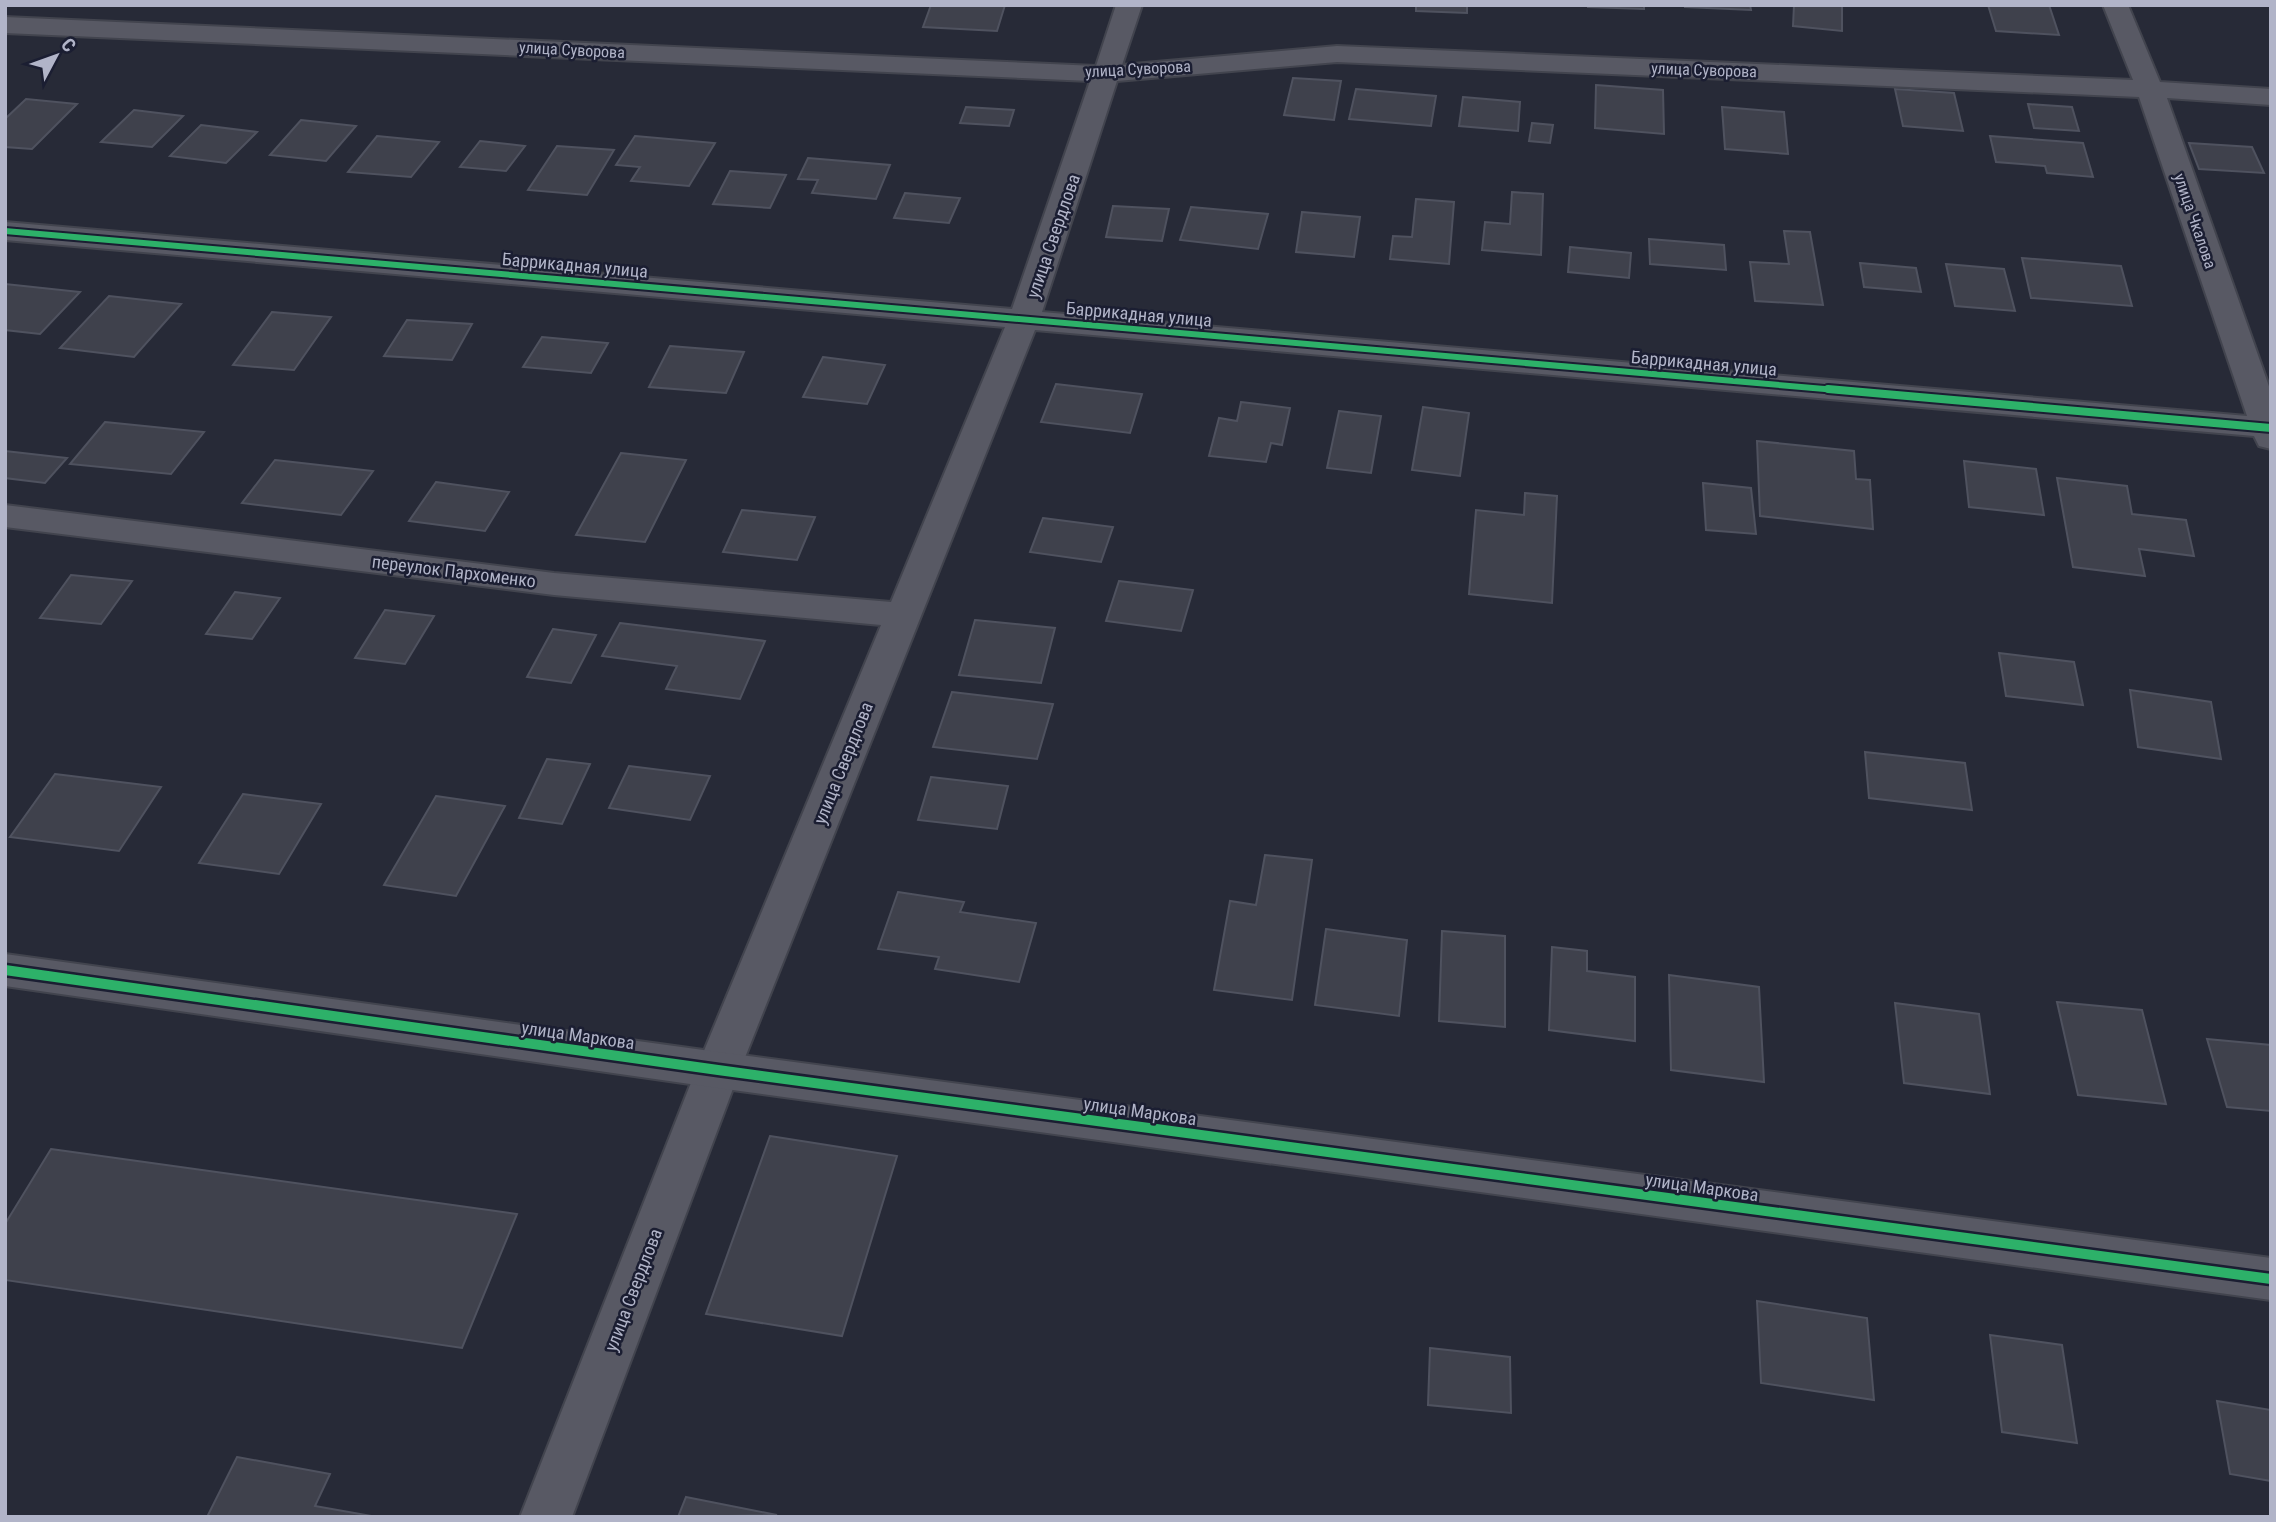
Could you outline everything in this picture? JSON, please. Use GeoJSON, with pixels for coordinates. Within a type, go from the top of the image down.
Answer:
{"type":"FeatureCollection","features":[{"type":"Feature","properties":{"kind":"street","name":"улица Свердлова"},"geometry":{"type":"LineString","coordinates":[[546,1517],[718,1070],[1024,319],[1129,5]]}},
{"type":"Feature","properties":{"kind":"street","name":"улица Чкалова"},"geometry":{"type":"LineString","coordinates":[[2115,5],[2150,89],[2269,432]]}},
{"type":"Feature","properties":{"kind":"street","name":"улица Суворова"},"geometry":{"type":"LineString","coordinates":[[5,25],[1108,74],[1337,54],[2150,89],[2271,97]]}},
{"type":"Feature","properties":{"kind":"street","name":"Баррикадная улица"},"geometry":{"type":"LineString","coordinates":[[5,231],[1024,319],[2269,432]]}},
{"type":"Feature","properties":{"kind":"street","name":"переулок Пархоменко"},"geometry":{"type":"LineString","coordinates":[[5,516],[554,583],[903,615]]}},
{"type":"Feature","properties":{"kind":"street","name":"улица Маркова"},"geometry":{"type":"LineString","coordinates":[[5,970],[718,1070],[2271,1279]]}},
{"type":"Feature","properties":{"kind":"building"},"geometry":{"type":"Polygon","coordinates":[[[931,5],[1005,5],[997,31],[923,27],[931,5]]]}},
{"type":"Feature","properties":{"kind":"building"},"geometry":{"type":"Polygon","coordinates":[[[1416,5],[1467,5],[1467,13],[1416,11],[1416,5]]]}},
{"type":"Feature","properties":{"kind":"building"},"geometry":{"type":"Polygon","coordinates":[[[1644,5],[1644,9],[1588,7],[1644,5]]]}},
{"type":"Feature","properties":{"kind":"building"},"geometry":{"type":"Polygon","coordinates":[[[1750,5],[1751,10],[1685,7],[1750,5]]]}},
{"type":"Feature","properties":{"kind":"building"},"geometry":{"type":"Polygon","coordinates":[[[1794,5],[1842,5],[1842,31],[1793,26],[1794,5]]]}},
{"type":"Feature","properties":{"kind":"building"},"geometry":{"type":"Polygon","coordinates":[[[1988,5],[2049,5],[2059,35],[1996,31],[1988,5]]]}},
{"type":"Feature","properties":{"kind":"building"},"geometry":{"type":"Polygon","coordinates":[[[1293,78],[1341,81],[1334,120],[1284,115],[1293,78]]]}},
{"type":"Feature","properties":{"kind":"building"},"geometry":{"type":"Polygon","coordinates":[[[1596,85],[1663,90],[1664,134],[1595,128],[1596,85]]]}},
{"type":"Feature","properties":{"kind":"building"},"geometry":{"type":"Polygon","coordinates":[[[1356,89],[1436,96],[1431,126],[1349,119],[1356,89]]]}},
{"type":"Feature","properties":{"kind":"building"},"geometry":{"type":"Polygon","coordinates":[[[1895,89],[1954,93],[1963,131],[1903,126],[1895,89]]]}},
{"type":"Feature","properties":{"kind":"building"},"geometry":{"type":"Polygon","coordinates":[[[1463,97],[1520,102],[1518,131],[1459,126],[1463,97]]]}},
{"type":"Feature","properties":{"kind":"building"},"geometry":{"type":"Polygon","coordinates":[[[26,99],[77,104],[32,149],[5,147],[5,119],[26,99]]]}},
{"type":"Feature","properties":{"kind":"building"},"geometry":{"type":"Polygon","coordinates":[[[2028,104],[2072,107],[2079,131],[2034,128],[2028,104]]]}},
{"type":"Feature","properties":{"kind":"building"},"geometry":{"type":"Polygon","coordinates":[[[966,107],[1014,110],[1009,126],[960,123],[966,107]]]}},
{"type":"Feature","properties":{"kind":"building"},"geometry":{"type":"Polygon","coordinates":[[[1722,107],[1784,112],[1788,154],[1725,149],[1722,107]]]}},
{"type":"Feature","properties":{"kind":"building"},"geometry":{"type":"Polygon","coordinates":[[[134,110],[183,116],[152,147],[101,142],[134,110]]]}},
{"type":"Feature","properties":{"kind":"building"},"geometry":{"type":"Polygon","coordinates":[[[301,120],[356,126],[326,161],[270,155],[301,120]]]}},
{"type":"Feature","properties":{"kind":"building"},"geometry":{"type":"Polygon","coordinates":[[[1532,123],[1553,125],[1550,143],[1529,141],[1532,123]]]}},
{"type":"Feature","properties":{"kind":"building"},"geometry":{"type":"Polygon","coordinates":[[[201,125],[257,132],[226,163],[170,156],[201,125]]]}},
{"type":"Feature","properties":{"kind":"building"},"geometry":{"type":"Polygon","coordinates":[[[377,136],[439,142],[411,177],[348,172],[377,136]]]}},
{"type":"Feature","properties":{"kind":"building"},"geometry":{"type":"Polygon","coordinates":[[[635,136],[715,143],[689,186],[631,181],[640,167],[616,165],[635,136]]]}},
{"type":"Feature","properties":{"kind":"building"},"geometry":{"type":"Polygon","coordinates":[[[1990,136],[2083,143],[2093,177],[2047,173],[2045,166],[1996,162],[1990,136]]]}},
{"type":"Feature","properties":{"kind":"building"},"geometry":{"type":"Polygon","coordinates":[[[480,141],[525,146],[506,171],[460,167],[480,141]]]}},
{"type":"Feature","properties":{"kind":"building"},"geometry":{"type":"Polygon","coordinates":[[[2189,143],[2252,147],[2264,173],[2199,169],[2189,143]]]}},
{"type":"Feature","properties":{"kind":"building"},"geometry":{"type":"Polygon","coordinates":[[[557,146],[614,150],[587,195],[528,190],[557,146]]]}},
{"type":"Feature","properties":{"kind":"building"},"geometry":{"type":"Polygon","coordinates":[[[808,158],[890,165],[876,199],[812,193],[818,180],[798,179],[808,158]]]}},
{"type":"Feature","properties":{"kind":"building"},"geometry":{"type":"Polygon","coordinates":[[[730,171],[786,175],[770,208],[713,204],[730,171]]]}},
{"type":"Feature","properties":{"kind":"building"},"geometry":{"type":"Polygon","coordinates":[[[1512,192],[1543,194],[1541,255],[1482,250],[1485,222],[1510,224],[1512,192]]]}},
{"type":"Feature","properties":{"kind":"building"},"geometry":{"type":"Polygon","coordinates":[[[905,193],[960,198],[949,223],[894,218],[905,193]]]}},
{"type":"Feature","properties":{"kind":"building"},"geometry":{"type":"Polygon","coordinates":[[[1416,199],[1454,202],[1449,264],[1390,259],[1393,236],[1412,237],[1416,199]]]}},
{"type":"Feature","properties":{"kind":"building"},"geometry":{"type":"Polygon","coordinates":[[[1113,206],[1169,209],[1162,241],[1106,237],[1113,206]]]}},
{"type":"Feature","properties":{"kind":"building"},"geometry":{"type":"Polygon","coordinates":[[[1191,207],[1268,214],[1258,249],[1180,240],[1191,207]]]}},
{"type":"Feature","properties":{"kind":"building"},"geometry":{"type":"Polygon","coordinates":[[[1302,212],[1360,217],[1354,257],[1296,252],[1302,212]]]}},
{"type":"Feature","properties":{"kind":"building"},"geometry":{"type":"Polygon","coordinates":[[[1784,231],[1810,232],[1823,305],[1755,301],[1750,262],[1789,264],[1784,231]]]}},
{"type":"Feature","properties":{"kind":"building"},"geometry":{"type":"Polygon","coordinates":[[[1649,239],[1724,245],[1726,270],[1650,264],[1649,239]]]}},
{"type":"Feature","properties":{"kind":"building"},"geometry":{"type":"Polygon","coordinates":[[[1570,247],[1631,253],[1629,278],[1568,272],[1570,247]]]}},
{"type":"Feature","properties":{"kind":"building"},"geometry":{"type":"Polygon","coordinates":[[[2022,258],[2121,266],[2132,306],[2031,298],[2022,258]]]}},
{"type":"Feature","properties":{"kind":"building"},"geometry":{"type":"Polygon","coordinates":[[[1860,263],[1916,268],[1921,292],[1864,287],[1860,263]]]}},
{"type":"Feature","properties":{"kind":"building"},"geometry":{"type":"Polygon","coordinates":[[[1946,264],[2004,269],[2015,311],[1955,306],[1946,264]]]}},
{"type":"Feature","properties":{"kind":"building"},"geometry":{"type":"Polygon","coordinates":[[[5,284],[80,292],[40,334],[5,330],[5,284]]]}},
{"type":"Feature","properties":{"kind":"building"},"geometry":{"type":"Polygon","coordinates":[[[109,296],[181,304],[134,357],[60,348],[109,296]]]}},
{"type":"Feature","properties":{"kind":"building"},"geometry":{"type":"Polygon","coordinates":[[[272,312],[331,317],[294,370],[233,365],[272,312]]]}},
{"type":"Feature","properties":{"kind":"building"},"geometry":{"type":"Polygon","coordinates":[[[407,320],[472,324],[452,360],[384,356],[407,320]]]}},
{"type":"Feature","properties":{"kind":"building"},"geometry":{"type":"Polygon","coordinates":[[[542,337],[608,343],[591,373],[523,367],[542,337]]]}},
{"type":"Feature","properties":{"kind":"building"},"geometry":{"type":"Polygon","coordinates":[[[670,346],[744,352],[726,393],[649,387],[670,346]]]}},
{"type":"Feature","properties":{"kind":"building"},"geometry":{"type":"Polygon","coordinates":[[[823,357],[885,365],[867,404],[803,397],[823,357]]]}},
{"type":"Feature","properties":{"kind":"building"},"geometry":{"type":"Polygon","coordinates":[[[1056,384],[1142,394],[1130,433],[1041,422],[1056,384]]]}},
{"type":"Feature","properties":{"kind":"building"},"geometry":{"type":"Polygon","coordinates":[[[1241,402],[1290,408],[1282,445],[1271,443],[1266,462],[1209,456],[1219,418],[1237,421],[1241,402]]]}},
{"type":"Feature","properties":{"kind":"building"},"geometry":{"type":"Polygon","coordinates":[[[1423,407],[1469,413],[1460,476],[1412,470],[1423,407]]]}},
{"type":"Feature","properties":{"kind":"building"},"geometry":{"type":"Polygon","coordinates":[[[1339,411],[1381,416],[1371,473],[1327,468],[1339,411]]]}},
{"type":"Feature","properties":{"kind":"building"},"geometry":{"type":"Polygon","coordinates":[[[105,422],[204,432],[171,474],[70,464],[105,422]]]}},
{"type":"Feature","properties":{"kind":"building"},"geometry":{"type":"Polygon","coordinates":[[[1757,441],[1854,451],[1856,479],[1870,480],[1873,529],[1760,516],[1757,441]]]}},
{"type":"Feature","properties":{"kind":"building"},"geometry":{"type":"Polygon","coordinates":[[[5,451],[67,458],[45,483],[5,478],[5,451]]]}},
{"type":"Feature","properties":{"kind":"building"},"geometry":{"type":"Polygon","coordinates":[[[621,453],[686,460],[645,542],[576,535],[621,453]]]}},
{"type":"Feature","properties":{"kind":"building"},"geometry":{"type":"Polygon","coordinates":[[[275,460],[373,471],[341,515],[242,503],[275,460]]]}},
{"type":"Feature","properties":{"kind":"building"},"geometry":{"type":"Polygon","coordinates":[[[1964,461],[2036,469],[2044,515],[1969,507],[1964,461]]]}},
{"type":"Feature","properties":{"kind":"building"},"geometry":{"type":"Polygon","coordinates":[[[2057,478],[2127,486],[2132,514],[2186,520],[2194,556],[2139,549],[2145,576],[2073,567],[2057,478]]]}},
{"type":"Feature","properties":{"kind":"building"},"geometry":{"type":"Polygon","coordinates":[[[436,482],[509,492],[485,531],[409,521],[436,482]]]}},
{"type":"Feature","properties":{"kind":"building"},"geometry":{"type":"Polygon","coordinates":[[[1703,483],[1751,488],[1756,534],[1706,530],[1703,483]]]}},
{"type":"Feature","properties":{"kind":"building"},"geometry":{"type":"Polygon","coordinates":[[[1525,493],[1557,496],[1552,603],[1469,594],[1476,510],[1524,515],[1525,493]]]}},
{"type":"Feature","properties":{"kind":"building"},"geometry":{"type":"Polygon","coordinates":[[[742,510],[815,517],[797,560],[723,552],[742,510]]]}},
{"type":"Feature","properties":{"kind":"building"},"geometry":{"type":"Polygon","coordinates":[[[1043,518],[1113,527],[1101,562],[1030,552],[1043,518]]]}},
{"type":"Feature","properties":{"kind":"building"},"geometry":{"type":"Polygon","coordinates":[[[71,575],[132,581],[101,624],[40,618],[71,575]]]}},
{"type":"Feature","properties":{"kind":"building"},"geometry":{"type":"Polygon","coordinates":[[[1119,581],[1193,590],[1181,631],[1106,621],[1119,581]]]}},
{"type":"Feature","properties":{"kind":"building"},"geometry":{"type":"Polygon","coordinates":[[[235,592],[280,598],[252,639],[206,634],[235,592]]]}},
{"type":"Feature","properties":{"kind":"building"},"geometry":{"type":"Polygon","coordinates":[[[385,610],[434,616],[405,664],[355,658],[385,610]]]}},
{"type":"Feature","properties":{"kind":"building"},"geometry":{"type":"Polygon","coordinates":[[[975,620],[1055,628],[1041,683],[959,675],[975,620]]]}},
{"type":"Feature","properties":{"kind":"building"},"geometry":{"type":"Polygon","coordinates":[[[620,623],[765,641],[740,699],[666,689],[677,666],[602,656],[620,623]]]}},
{"type":"Feature","properties":{"kind":"building"},"geometry":{"type":"Polygon","coordinates":[[[553,629],[596,635],[571,683],[527,677],[553,629]]]}},
{"type":"Feature","properties":{"kind":"building"},"geometry":{"type":"Polygon","coordinates":[[[1999,653],[2074,662],[2083,705],[2006,696],[1999,653]]]}},
{"type":"Feature","properties":{"kind":"building"},"geometry":{"type":"Polygon","coordinates":[[[2130,690],[2211,702],[2221,759],[2138,747],[2130,690]]]}},
{"type":"Feature","properties":{"kind":"building"},"geometry":{"type":"Polygon","coordinates":[[[952,692],[1053,704],[1037,759],[933,747],[952,692]]]}},
{"type":"Feature","properties":{"kind":"building"},"geometry":{"type":"Polygon","coordinates":[[[1865,752],[1965,763],[1972,810],[1869,798],[1865,752]]]}},
{"type":"Feature","properties":{"kind":"building"},"geometry":{"type":"Polygon","coordinates":[[[547,759],[590,764],[562,824],[519,818],[547,759]]]}},
{"type":"Feature","properties":{"kind":"building"},"geometry":{"type":"Polygon","coordinates":[[[629,766],[710,776],[690,820],[609,808],[629,766]]]}},
{"type":"Feature","properties":{"kind":"building"},"geometry":{"type":"Polygon","coordinates":[[[55,774],[161,787],[119,851],[10,837],[55,774]]]}},
{"type":"Feature","properties":{"kind":"building"},"geometry":{"type":"Polygon","coordinates":[[[931,777],[1008,786],[997,829],[918,820],[931,777]]]}},
{"type":"Feature","properties":{"kind":"building"},"geometry":{"type":"Polygon","coordinates":[[[243,794],[321,804],[279,874],[199,863],[243,794]]]}},
{"type":"Feature","properties":{"kind":"building"},"geometry":{"type":"Polygon","coordinates":[[[436,796],[505,806],[456,896],[384,885],[436,796]]]}},
{"type":"Feature","properties":{"kind":"building"},"geometry":{"type":"Polygon","coordinates":[[[1265,855],[1312,860],[1292,1000],[1214,990],[1230,901],[1256,905],[1265,855]]]}},
{"type":"Feature","properties":{"kind":"building"},"geometry":{"type":"Polygon","coordinates":[[[898,892],[964,902],[960,912],[1036,923],[1019,982],[935,969],[939,957],[878,949],[898,892]]]}},
{"type":"Feature","properties":{"kind":"building"},"geometry":{"type":"Polygon","coordinates":[[[1326,929],[1407,940],[1399,1016],[1315,1005],[1326,929]]]}},
{"type":"Feature","properties":{"kind":"building"},"geometry":{"type":"Polygon","coordinates":[[[1442,931],[1505,936],[1505,1027],[1439,1021],[1442,931]]]}},
{"type":"Feature","properties":{"kind":"building"},"geometry":{"type":"Polygon","coordinates":[[[1552,947],[1587,951],[1587,971],[1635,977],[1635,1041],[1549,1030],[1552,947]]]}},
{"type":"Feature","properties":{"kind":"building"},"geometry":{"type":"Polygon","coordinates":[[[1669,975],[1759,987],[1764,1082],[1671,1070],[1669,975]]]}},
{"type":"Feature","properties":{"kind":"building"},"geometry":{"type":"Polygon","coordinates":[[[2057,1002],[2142,1010],[2166,1104],[2078,1095],[2057,1002]]]}},
{"type":"Feature","properties":{"kind":"building"},"geometry":{"type":"Polygon","coordinates":[[[1895,1003],[1979,1014],[1990,1094],[1904,1083],[1895,1003]]]}},
{"type":"Feature","properties":{"kind":"building"},"geometry":{"type":"Polygon","coordinates":[[[2207,1039],[2271,1045],[2271,1111],[2227,1107],[2207,1039]]]}},
{"type":"Feature","properties":{"kind":"building"},"geometry":{"type":"Polygon","coordinates":[[[770,1136],[897,1156],[842,1336],[706,1314],[770,1136]]]}},
{"type":"Feature","properties":{"kind":"building"},"geometry":{"type":"Polygon","coordinates":[[[51,1149],[517,1214],[462,1348],[5,1280],[5,1224],[51,1149]]]}},
{"type":"Feature","properties":{"kind":"building"},"geometry":{"type":"Polygon","coordinates":[[[1757,1301],[1867,1318],[1874,1400],[1761,1383],[1757,1301]]]}},
{"type":"Feature","properties":{"kind":"building"},"geometry":{"type":"Polygon","coordinates":[[[1990,1335],[2062,1345],[2077,1443],[2002,1432],[1990,1335]]]}},
{"type":"Feature","properties":{"kind":"building"},"geometry":{"type":"Polygon","coordinates":[[[1430,1348],[1510,1357],[1511,1413],[1428,1405],[1430,1348]]]}},
{"type":"Feature","properties":{"kind":"building"},"geometry":{"type":"Polygon","coordinates":[[[2217,1401],[2271,1410],[2271,1481],[2230,1474],[2217,1401]]]}},
{"type":"Feature","properties":{"kind":"building"},"geometry":{"type":"Polygon","coordinates":[[[237,1457],[330,1474],[315,1506],[377,1517],[207,1517],[237,1457]]]}},
{"type":"Feature","properties":{"kind":"building"},"geometry":{"type":"Polygon","coordinates":[[[686,1497],[777,1515],[678,1517],[686,1497]]]}},
{"type":"Feature","properties":{"kind":"cycle path"},"geometry":{"type":"LineString","coordinates":[[5,231],[2271,428]]}},
{"type":"Feature","properties":{"kind":"cycle path"},"geometry":{"type":"LineString","coordinates":[[5,970],[718,1070],[2271,1279]]}}]}
